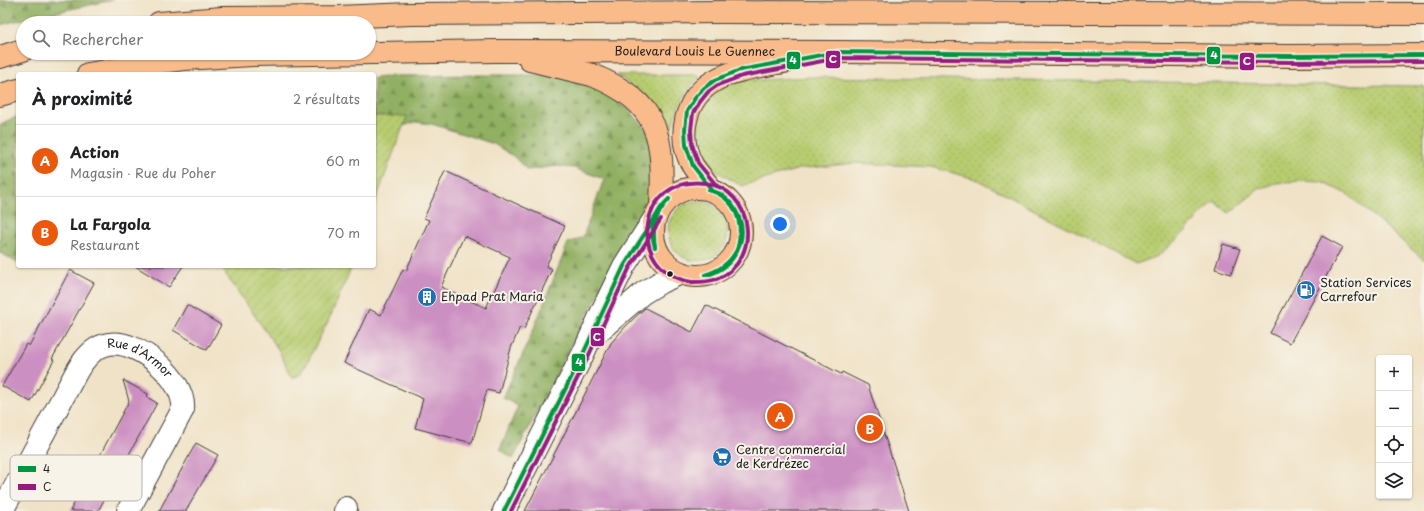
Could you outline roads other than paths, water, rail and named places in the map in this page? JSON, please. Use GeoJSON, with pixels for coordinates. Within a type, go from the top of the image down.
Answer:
{"type":"FeatureCollection","features":[{"type":"Feature","properties":{"kind":"main road"},"geometry":{"type":"LineString","coordinates":[[1099,13],[1148,0]]}},
{"type":"Feature","properties":{"kind":"main road"},"geometry":{"type":"LineString","coordinates":[[320,16],[717,12],[1424,14]]}},
{"type":"Feature","properties":{"kind":"main road"},"geometry":{"type":"LineString","coordinates":[[496,51],[592,75],[616,86],[630,96],[649,115],[656,128],[660,145],[662,163],[658,211],[653,225],[653,236],[657,250],[672,269],[681,274],[693,276],[705,276],[716,272],[727,264],[735,254],[740,242],[742,230],[739,217],[733,205],[720,194],[712,190],[701,188],[690,188],[679,191],[669,198],[658,211]]}},
{"type":"Feature","properties":{"kind":"main road","name":"Boulevard Louis Le Guennec"},"geometry":{"type":"LineString","coordinates":[[376,53],[496,51],[1291,56],[1424,55]]}},
{"type":"Feature","properties":{"kind":"main road"},"geometry":{"type":"LineString","coordinates":[[0,57],[16,52]]}},
{"type":"Feature","properties":{"kind":"main road"},"geometry":{"type":"LineString","coordinates":[[712,190],[693,166],[686,145],[684,130],[687,111],[695,98],[704,88],[715,80],[740,70],[838,52]]}},
{"type":"Feature","properties":{"kind":"main road","name":"Boulevard Louis Le Guennec"},"geometry":{"type":"LineString","coordinates":[[100,72],[152,63],[190,60]]}},
{"type":"Feature","properties":{"kind":"main road"},"geometry":{"type":"LineString","coordinates":[[0,95],[16,91]]}},
{"type":"Feature","properties":{"kind":"street"},"geometry":{"type":"LineString","coordinates":[[504,511],[624,266],[658,211]]}},
{"type":"Feature","properties":{"kind":"street"},"geometry":{"type":"LineString","coordinates":[[589,340],[643,293],[661,282],[681,274]]}},
{"type":"Feature","properties":{"kind":"street","name":"Rue d'Armor"},"geometry":{"type":"LineString","coordinates":[[32,455],[84,359],[101,346],[118,343],[137,349],[162,368],[178,388],[183,403],[182,409],[142,485]]}},
{"type":"Feature","properties":{"kind":"street","name":"Rue d'Armor"},"geometry":{"type":"LineString","coordinates":[[2,511],[10,496]]}},
{"type":"Feature","properties":{"kind":"street","name":"Rue d'Armor"},"geometry":{"type":"LineString","coordinates":[[128,511],[133,501]]}},
{"type":"Feature","properties":{"kind":"place","name":"Station Services Carrefour"},"geometry":{"type":"Point","coordinates":[1306,290]}},
{"type":"Feature","properties":{"kind":"place","name":"Ehpad Prat Maria"},"geometry":{"type":"Point","coordinates":[427,297]}},
{"type":"Feature","properties":{"kind":"place","name":"Action"},"geometry":{"type":"Point","coordinates":[780,416]}},
{"type":"Feature","properties":{"kind":"place","name":"La Fargola"},"geometry":{"type":"Point","coordinates":[870,428]}},
{"type":"Feature","properties":{"kind":"place","name":"Centre commercial de Kerdrézec"},"geometry":{"type":"Point","coordinates":[722,457]}}]}
